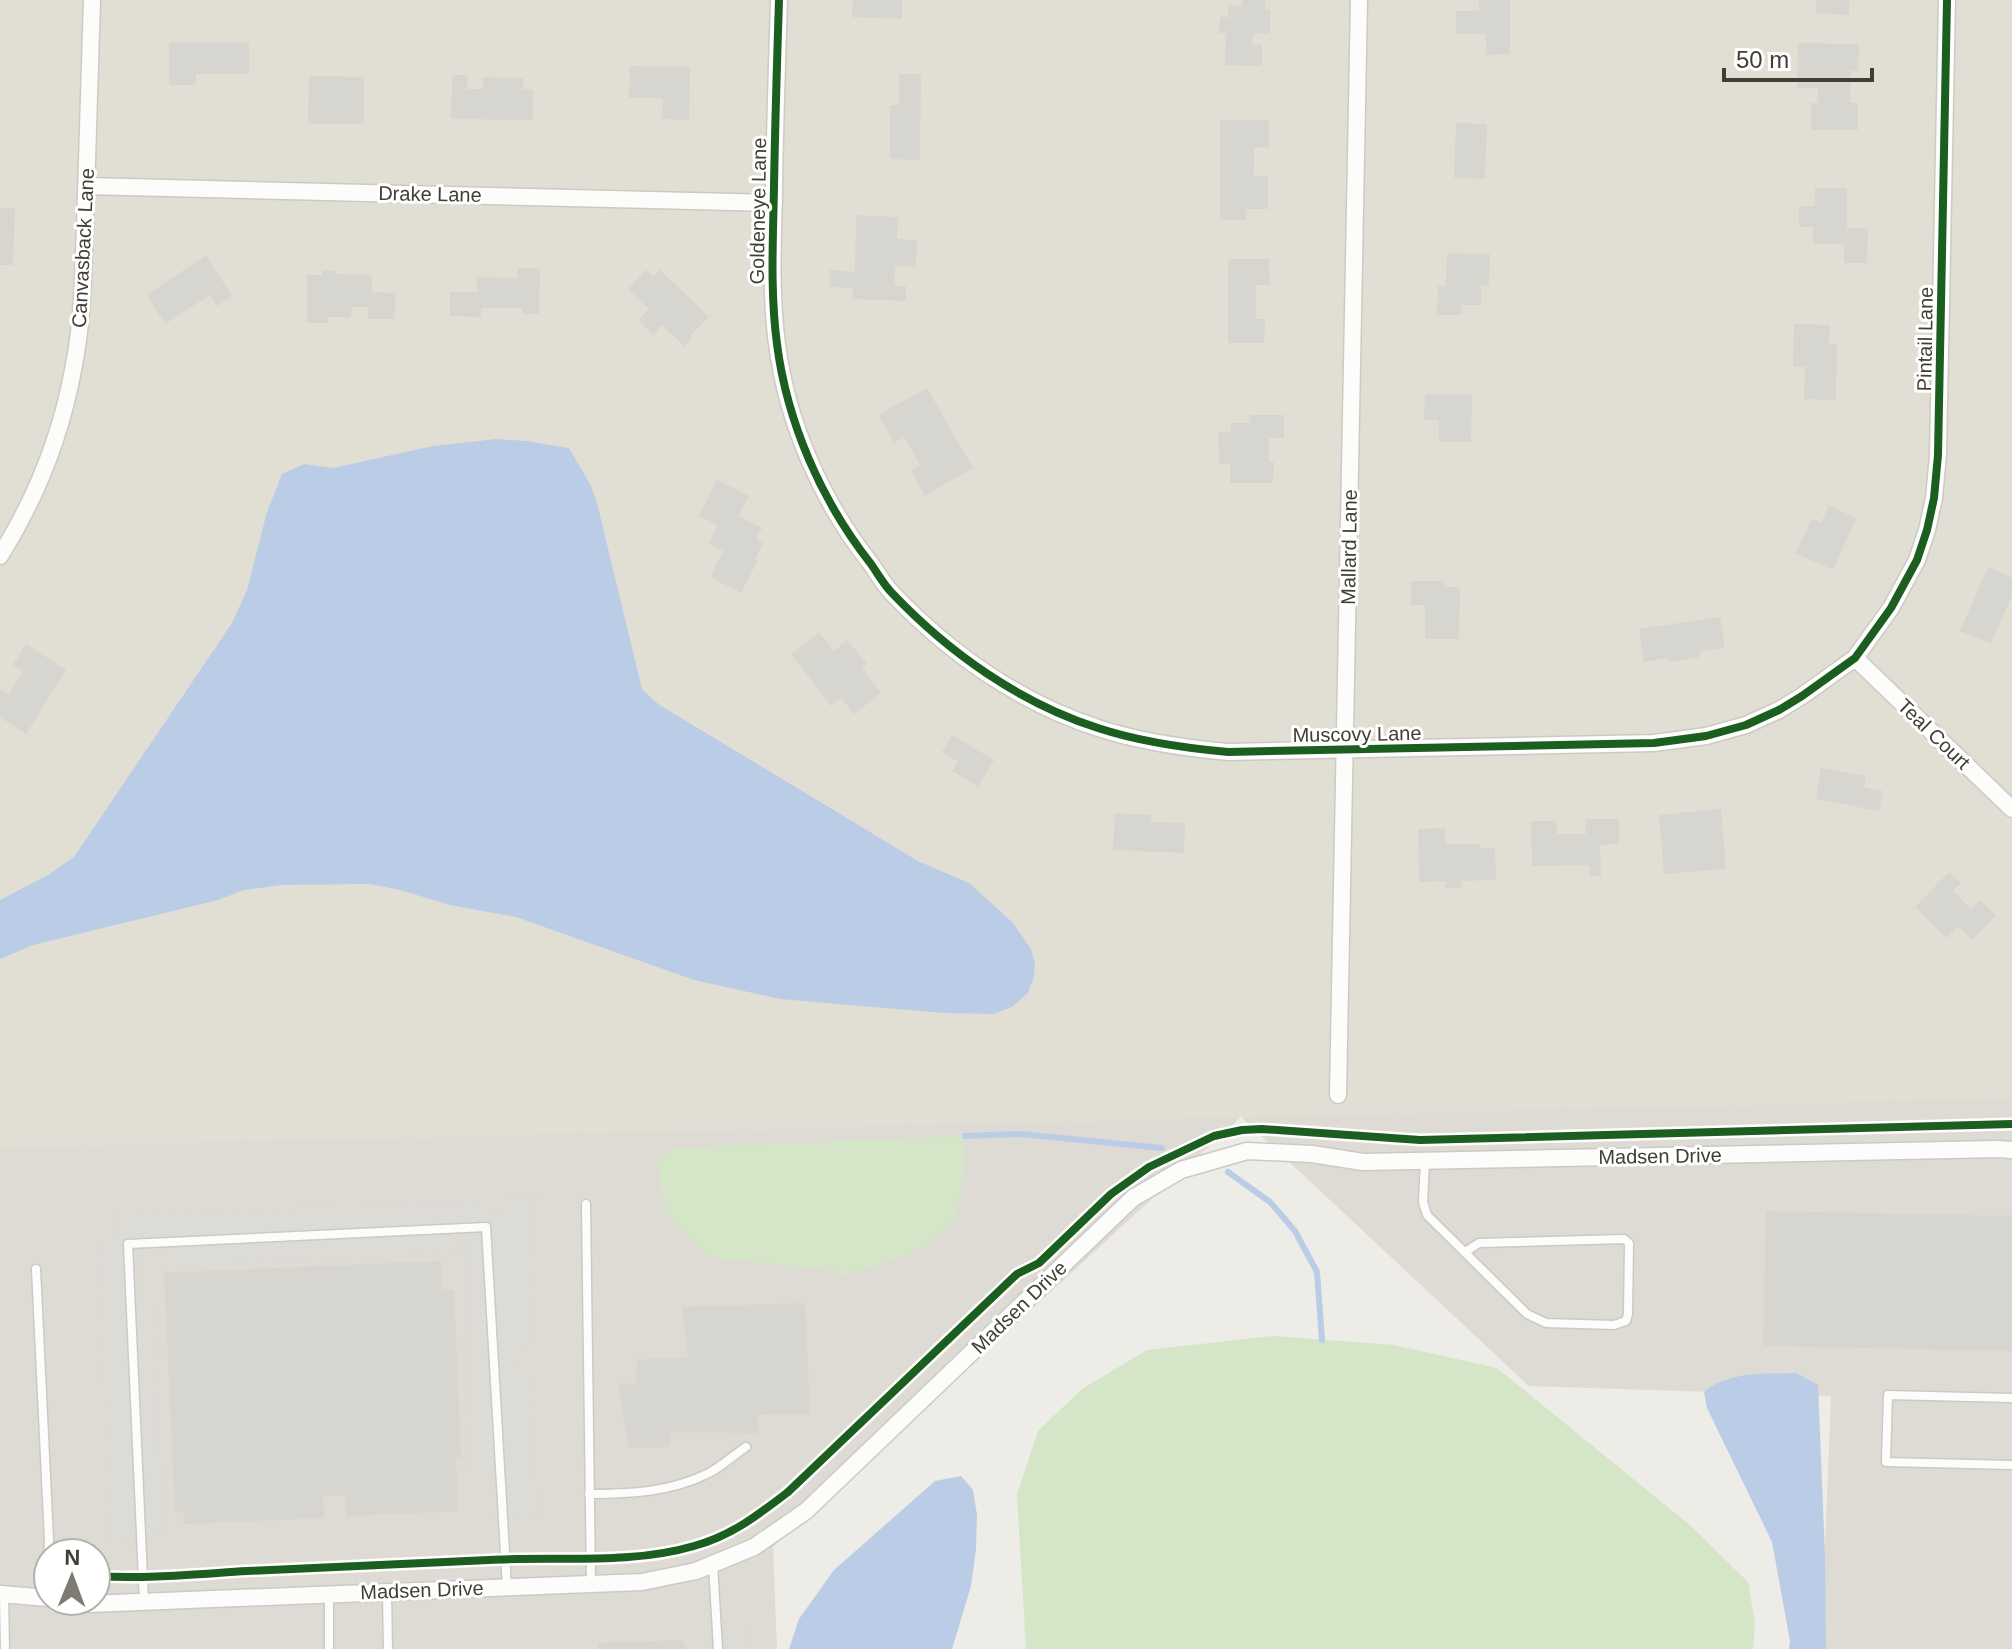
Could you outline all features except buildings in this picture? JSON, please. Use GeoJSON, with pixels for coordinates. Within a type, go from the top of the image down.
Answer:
{"type":"FeatureCollection","features":[{"type":"Feature","properties":{"kind":"street","name":"Canvasback Lane"},"geometry":{"type":"LineString","coordinates":[[0,556],[35,489],[60,424],[74,370],[82,308],[92,0]]}},
{"type":"Feature","properties":{"kind":"street","name":"Goldeneye Lane"},"geometry":{"type":"LineString","coordinates":[[779,0],[773,298],[777,347],[790,407],[807,455],[835,511],[887,587]]}},
{"type":"Feature","properties":{"kind":"street","name":"Mallard Lane"},"geometry":{"type":"LineString","coordinates":[[1338,1095],[1359,0]]}},
{"type":"Feature","properties":{"kind":"street","name":"Pintail Lane"},"geometry":{"type":"LineString","coordinates":[[1855,658],[1891,608],[1917,560],[1934,498],[1938,455],[1947,0]]}},
{"type":"Feature","properties":{"kind":"street","name":"Drake Lane"},"geometry":{"type":"LineString","coordinates":[[87,186],[774,203]]}},
{"type":"Feature","properties":{"kind":"street","name":"Muscovy Lane"},"geometry":{"type":"LineString","coordinates":[[887,587],[937,636],[993,678],[1047,708],[1097,728],[1159,744],[1228,752],[1654,743],[1706,736],[1746,725],[1779,710],[1855,658]]}},
{"type":"Feature","properties":{"kind":"street","name":"Teal Court"},"geometry":{"type":"LineString","coordinates":[[1855,658],[2012,809]]}},
{"type":"Feature","properties":{"kind":"street","name":"Madsen Drive"},"geometry":{"type":"LineString","coordinates":[[112,1603],[642,1582],[696,1571],[754,1547],[806,1511],[1133,1198],[1181,1170],[1247,1151],[1312,1154],[1363,1162],[2012,1150]]}},
{"type":"Feature","properties":{"kind":"street"},"geometry":{"type":"LineString","coordinates":[[2,1594],[32,1597]]}},
{"type":"Feature","properties":{"kind":"lane"},"geometry":{"type":"LineString","coordinates":[[1425,1161],[1423,1202],[1427,1215],[1527,1314],[1546,1323],[1614,1325],[1626,1321],[1629,1243],[1624,1239],[1479,1243],[1465,1252]]}},
{"type":"Feature","properties":{"kind":"lane"},"geometry":{"type":"LineString","coordinates":[[586,1204],[591,1584]]}},
{"type":"Feature","properties":{"kind":"lane"},"geometry":{"type":"LineString","coordinates":[[144,1601],[128,1244],[486,1227],[507,1587]]}},
{"type":"Feature","properties":{"kind":"lane"},"geometry":{"type":"LineString","coordinates":[[36,1269],[49,1537]]}},
{"type":"Feature","properties":{"kind":"lane"},"geometry":{"type":"LineString","coordinates":[[2012,1398],[1888,1395],[1886,1462],[2012,1465]]}},
{"type":"Feature","properties":{"kind":"lane"},"geometry":{"type":"LineString","coordinates":[[589,1494],[632,1494],[674,1487],[711,1472],[746,1447]]}},
{"type":"Feature","properties":{"kind":"lane"},"geometry":{"type":"LineString","coordinates":[[713,1564],[718,1649]]}},
{"type":"Feature","properties":{"kind":"lane"},"geometry":{"type":"LineString","coordinates":[[387,1592],[388,1649]]}},
{"type":"Feature","properties":{"kind":"lane"},"geometry":{"type":"LineString","coordinates":[[2,1594],[5,1649]]}},
{"type":"Feature","properties":{"kind":"lane"},"geometry":{"type":"LineString","coordinates":[[329,1594],[329,1649]]}},
{"type":"Feature","properties":{"kind":"shaded area"},"geometry":{"type":"Polygon","coordinates":[[[0,0],[2012,0],[2012,1098],[0,1147],[0,0]]]}},
{"type":"Feature","properties":{"kind":"shaded area"},"geometry":{"type":"Polygon","coordinates":[[[2012,1098],[2012,1649],[1821,1649],[1831,1396],[1529,1386],[1241,1117],[773,1547],[777,1649],[0,1649],[0,1147],[2012,1098]]]}},
{"type":"Feature","properties":{"kind":"shaded area"},"geometry":{"type":"Polygon","coordinates":[[[537,1193],[532,1224],[536,1334],[516,1358],[514,1366],[516,1375],[532,1375],[537,1518],[490,1520],[489,1472],[472,1472],[465,1240],[456,1239],[457,1254],[167,1267],[166,1253],[157,1250],[140,1256],[136,1267],[138,1299],[153,1302],[163,1534],[110,1537],[98,1238],[116,1236],[117,1215],[483,1200],[485,1214],[492,1216],[504,1213],[504,1195],[537,1193]]]}},
{"type":"Feature","properties":{"kind":"shaded area"},"geometry":{"type":"Polygon","coordinates":[[[745,1621],[746,1649],[709,1649],[708,1622],[745,1621]]]}},
{"type":"Feature","properties":{"kind":"green space"},"geometry":{"type":"Polygon","coordinates":[[[965,1136],[962,1194],[950,1227],[914,1253],[841,1276],[830,1270],[708,1257],[666,1213],[657,1161],[674,1148],[965,1136]]]}},
{"type":"Feature","properties":{"kind":"green space"},"geometry":{"type":"Polygon","coordinates":[[[1273,1336],[1394,1345],[1497,1368],[1691,1526],[1748,1582],[1755,1623],[1753,1649],[1026,1649],[1017,1495],[1038,1431],[1082,1389],[1147,1350],[1273,1336]]]}},
{"type":"Feature","properties":{"kind":"water"},"geometry":{"type":"Polygon","coordinates":[[[496,439],[569,448],[597,503],[642,689],[658,704],[918,861],[969,883],[1013,923],[1031,949],[1035,963],[1028,993],[1012,1007],[993,1014],[943,1013],[780,999],[694,980],[516,917],[450,905],[370,884],[281,885],[244,890],[218,900],[33,945],[0,959],[0,900],[48,875],[74,857],[232,623],[247,590],[267,512],[282,474],[304,464],[333,468],[433,446],[496,439]]]}},
{"type":"Feature","properties":{"kind":"water"},"geometry":{"type":"Polygon","coordinates":[[[1796,1373],[1818,1385],[1826,1649],[1789,1649],[1772,1542],[1707,1408],[1704,1392],[1736,1377],[1796,1373]]]}},
{"type":"Feature","properties":{"kind":"water"},"geometry":{"type":"Polygon","coordinates":[[[961,1476],[973,1490],[977,1515],[976,1549],[971,1586],[952,1649],[789,1649],[799,1619],[834,1570],[935,1481],[961,1476]]]}},
{"type":"Feature","properties":{"kind":"waterway"},"geometry":{"type":"LineString","coordinates":[[965,1136],[1021,1134],[1162,1148]]}},
{"type":"Feature","properties":{"kind":"waterway"},"geometry":{"type":"LineString","coordinates":[[1228,1172],[1270,1202],[1295,1231],[1317,1272],[1322,1340]]}},
{"type":"Feature","properties":{"kind":"cycle path"},"geometry":{"type":"LineString","coordinates":[[779,0],[772,266],[777,344],[798,432],[837,515],[886,586],[937,636],[987,674],[1041,705],[1114,733],[1162,744],[1228,752],[1654,743],[1706,736],[1746,725],[1779,710],[1855,658],[1891,608],[1917,560],[1934,498],[1938,455],[1947,0]]}},
{"type":"Feature","properties":{"kind":"cycle path"},"geometry":{"type":"LineString","coordinates":[[112,1576],[153,1577],[489,1560],[619,1558],[670,1552],[720,1537],[744,1524],[788,1492],[1017,1274],[1039,1263],[1111,1194],[1149,1167],[1214,1136],[1262,1129],[1420,1140],[2012,1124]]}}]}
